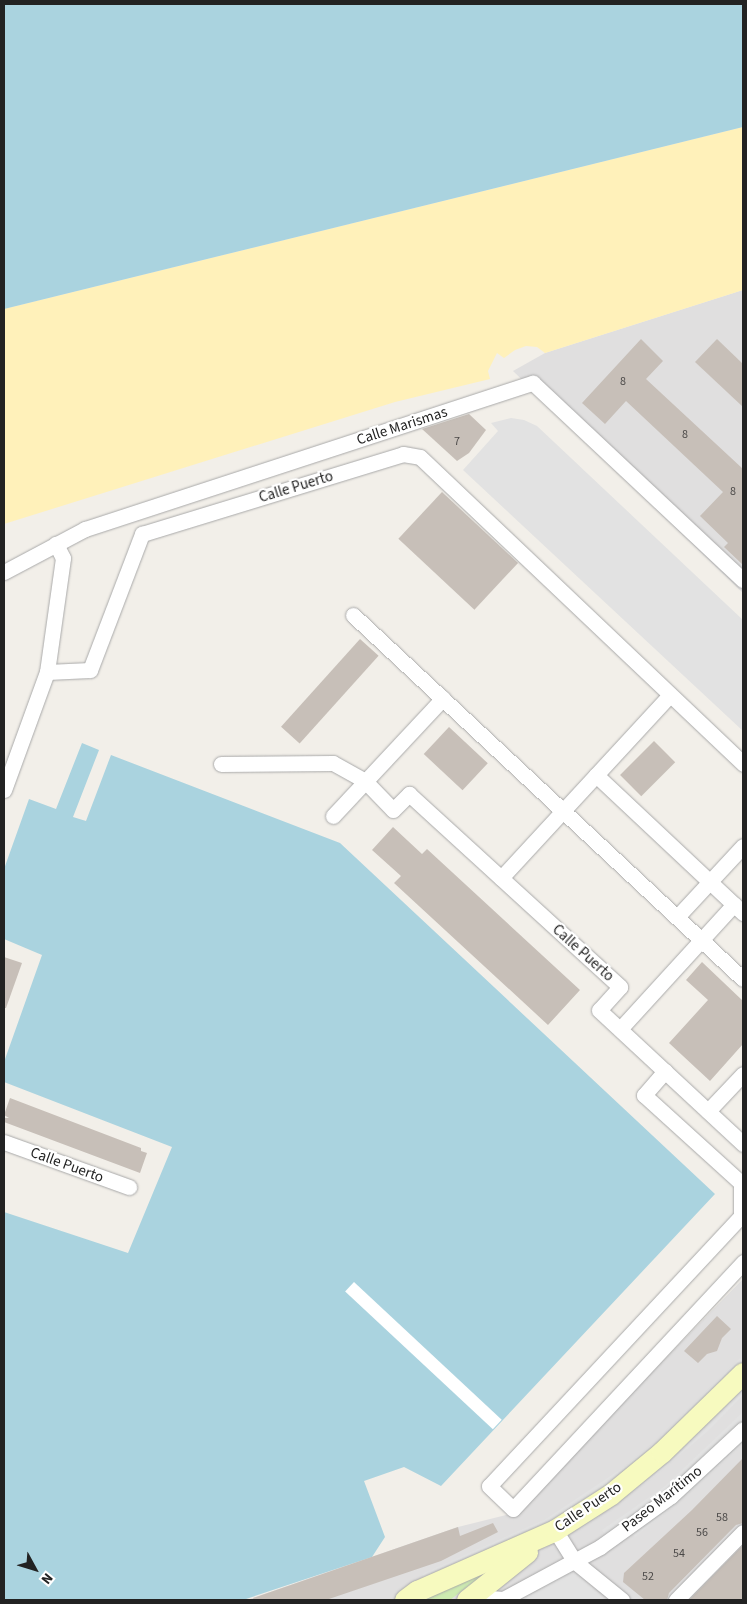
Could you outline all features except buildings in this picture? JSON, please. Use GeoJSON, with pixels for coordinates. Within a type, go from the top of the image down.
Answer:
{"type":"FeatureCollection","features":[{"type":"Feature","properties":{"kind":"street","name":"Calle Marismas"},"geometry":{"type":"LineString","coordinates":[[4,572],[85,529],[534,383],[743,580]]}},
{"type":"Feature","properties":{"kind":"street","name":"Calle Puerto"},"geometry":{"type":"LineString","coordinates":[[47,672],[90,670],[142,534],[403,454],[420,457],[743,764]]}},
{"type":"Feature","properties":{"kind":"street"},"geometry":{"type":"LineString","coordinates":[[4,790],[47,672],[63,558],[56,544]]}},
{"type":"Feature","properties":{"kind":"street"},"geometry":{"type":"LineString","coordinates":[[354,615],[743,979]]}},
{"type":"Feature","properties":{"kind":"street"},"geometry":{"type":"LineString","coordinates":[[501,878],[670,695]]}},
{"type":"Feature","properties":{"kind":"street"},"geometry":{"type":"LineString","coordinates":[[333,816],[443,698]]}},
{"type":"Feature","properties":{"kind":"street","name":"Calle Puerto"},"geometry":{"type":"LineString","coordinates":[[221,764],[332,764],[365,781],[394,810],[409,794],[620,987],[599,1010],[743,1144]]}},
{"type":"Feature","properties":{"kind":"street"},"geometry":{"type":"LineString","coordinates":[[596,775],[739,909],[702,940],[620,1029]]}},
{"type":"Feature","properties":{"kind":"street"},"geometry":{"type":"LineString","coordinates":[[677,917],[743,846]]}},
{"type":"Feature","properties":{"kind":"street"},"geometry":{"type":"LineString","coordinates":[[665,1071],[644,1094],[741,1183],[741,1216],[489,1486],[513,1509],[743,1262]]}},
{"type":"Feature","properties":{"kind":"street"},"geometry":{"type":"LineString","coordinates":[[708,1112],[743,1074]]}},
{"type":"Feature","properties":{"kind":"street","name":"Calle Puerto"},"geometry":{"type":"LineString","coordinates":[[4,1142],[129,1187]]}},
{"type":"Feature","properties":{"kind":"street","name":"Calle Puerto"},"geometry":{"type":"LineString","coordinates":[[405,1600],[417,1591],[554,1530],[611,1494],[662,1452],[743,1372]]}},
{"type":"Feature","properties":{"kind":"street","name":"Paseo Marítimo"},"geometry":{"type":"LineString","coordinates":[[504,1599],[600,1547],[671,1496],[743,1430]]}},
{"type":"Feature","properties":{"kind":"street"},"geometry":{"type":"LineString","coordinates":[[467,1600],[489,1591],[554,1530],[574,1561],[622,1600]]}},
{"type":"Feature","properties":{"kind":"street"},"geometry":{"type":"LineString","coordinates":[[676,1600],[743,1532]]}},
{"type":"Feature","properties":{"kind":"street"},"geometry":{"type":"LineString","coordinates":[[489,1591],[504,1599]]}},
{"type":"Feature","properties":{"kind":"shaded area"},"geometry":{"type":"Polygon","coordinates":[[[743,290],[743,593],[513,371],[545,353],[743,290]]]}},
{"type":"Feature","properties":{"kind":"shaded area"},"geometry":{"type":"Polygon","coordinates":[[[511,418],[524,420],[537,426],[743,620],[743,731],[463,470],[498,431],[491,423],[511,418]]]}},
{"type":"Feature","properties":{"kind":"shaded area"},"geometry":{"type":"Polygon","coordinates":[[[743,1279],[743,1600],[247,1600],[458,1527],[514,1513],[743,1279]]]}},
{"type":"Feature","properties":{"kind":"shaded area"},"geometry":{"type":"Polygon","coordinates":[[[740,1358],[743,1363],[659,1445],[626,1472],[549,1524],[425,1580],[422,1574],[546,1519],[624,1467],[655,1442],[740,1358]]]}},
{"type":"Feature","properties":{"kind":"shaded area"},"geometry":{"type":"Polygon","coordinates":[[[743,1387],[743,1395],[708,1431],[654,1477],[581,1529],[578,1525],[651,1473],[705,1427],[743,1387]]]}},
{"type":"Feature","properties":{"kind":"shaded area"},"geometry":{"type":"Polygon","coordinates":[[[743,1412],[743,1423],[669,1492],[606,1536],[602,1530],[665,1486],[743,1412]]]}},
{"type":"Feature","properties":{"kind":"shaded area"},"geometry":{"type":"Polygon","coordinates":[[[743,1436],[742,1445],[678,1503],[635,1537],[631,1533],[743,1436]]]}},
{"type":"Feature","properties":{"kind":"shaded area"},"geometry":{"type":"Polygon","coordinates":[[[564,1572],[576,1572],[605,1600],[520,1600],[564,1572]]]}},
{"type":"Feature","properties":{"kind":"green space"},"geometry":{"type":"Polygon","coordinates":[[[484,1574],[450,1600],[428,1600],[427,1597],[484,1574]]]}},
{"type":"Feature","properties":{"kind":"sand"},"geometry":{"type":"Polygon","coordinates":[[[743,127],[743,290],[545,353],[537,347],[526,346],[515,350],[504,358],[497,353],[488,371],[490,379],[395,402],[4,524],[4,309],[743,127]]]}},
{"type":"Feature","properties":{"kind":"water"},"geometry":{"type":"Polygon","coordinates":[[[4,4],[743,4],[743,127],[4,309],[4,4]]]}},
{"type":"Feature","properties":{"kind":"water"},"geometry":{"type":"Polygon","coordinates":[[[82,743],[99,750],[73,817],[86,821],[111,755],[340,843],[715,1194],[441,1486],[404,1467],[364,1481],[385,1537],[372,1557],[243,1600],[4,1600],[4,1212],[128,1253],[172,1147],[4,1082],[4,1062],[42,955],[4,939],[4,869],[29,799],[56,809],[82,743]]]}},
{"type":"Feature","properties":{"kind":"pier"},"geometry":{"type":"Polygon","coordinates":[[[354,1282],[502,1420],[493,1429],[345,1292],[354,1282]]]}}]}
